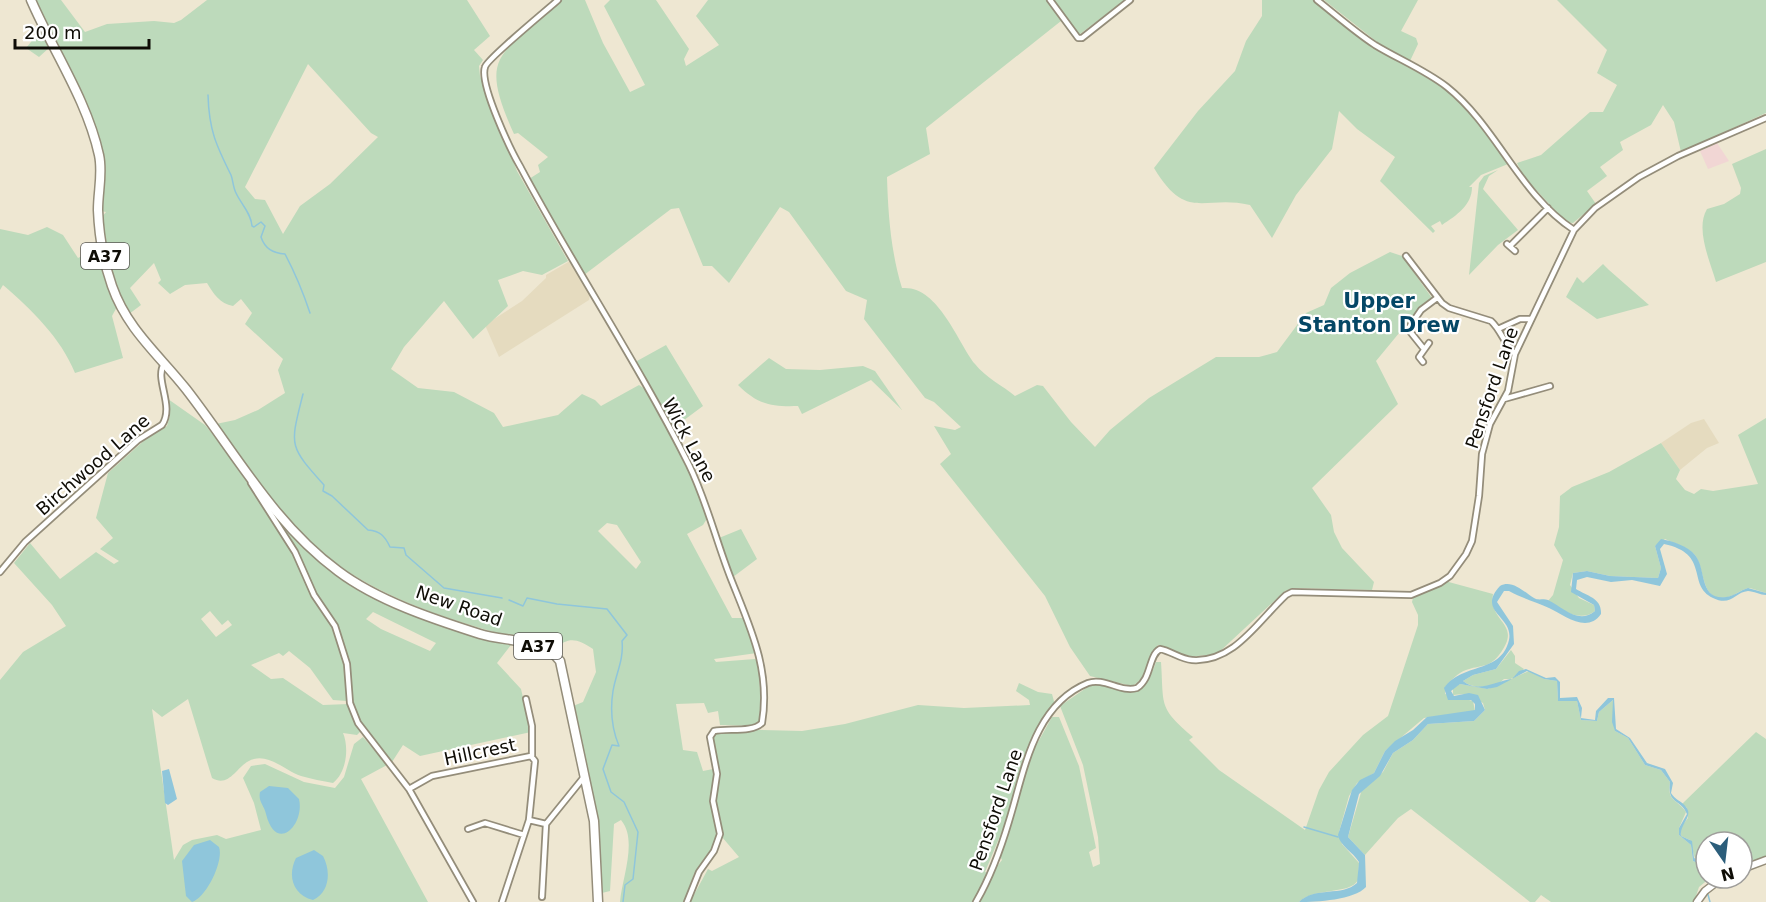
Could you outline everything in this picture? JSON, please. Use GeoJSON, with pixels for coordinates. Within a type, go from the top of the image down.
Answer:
{"type":"FeatureCollection","features":[{"type":"Feature","properties":{"kind":"highway","name":"A37"},"geometry":{"type":"LineString","coordinates":[[31,0],[77,96],[97,147],[101,171],[99,223],[112,286],[132,326],[191,396],[253,480]]}},
{"type":"Feature","properties":{"kind":"highway","name":"New Road"},"geometry":{"type":"LineString","coordinates":[[253,480],[298,538],[349,578],[395,601],[457,626],[492,637],[537,645],[551,652],[563,667],[585,775],[596,838],[598,902]]}},
{"type":"Feature","properties":{"kind":"main road"},"geometry":{"type":"LineString","coordinates":[[1697,902],[1706,890]]}},
{"type":"Feature","properties":{"kind":"street","name":"Wick Lane"},"geometry":{"type":"LineString","coordinates":[[558,0],[514,41],[494,54],[484,69],[486,85],[514,156],[688,464],[711,517],[731,578],[754,633],[763,668],[765,705],[762,723],[753,729],[729,728],[714,731],[710,737],[717,774],[713,801],[720,834],[714,851],[699,872],[687,902]]}},
{"type":"Feature","properties":{"kind":"street"},"geometry":{"type":"LineString","coordinates":[[1050,0],[1070,30],[1078,38],[1082,38],[1130,0]]}},
{"type":"Feature","properties":{"kind":"street"},"geometry":{"type":"LineString","coordinates":[[1317,0],[1374,44],[1446,87],[1476,117],[1523,181],[1548,208],[1574,230]]}},
{"type":"Feature","properties":{"kind":"street","name":"Pensford Lane"},"geometry":{"type":"LineString","coordinates":[[976,902],[1010,820],[1026,757],[1058,704],[1075,691],[1097,682],[1126,689],[1137,688],[1149,675],[1154,654],[1160,649],[1187,660],[1218,658],[1231,649],[1286,595],[1292,592],[1364,592],[1411,595],[1440,583],[1450,576],[1472,542],[1482,454],[1490,424],[1504,399],[1515,354],[1574,230],[1595,208],[1639,177],[1678,156],[1689,154],[1766,118]]}},
{"type":"Feature","properties":{"kind":"street"},"geometry":{"type":"LineString","coordinates":[[1515,251],[1509,245],[1548,208]]}},
{"type":"Feature","properties":{"kind":"street"},"geometry":{"type":"LineString","coordinates":[[1406,256],[1437,298],[1449,309],[1484,317],[1498,329],[1503,341],[1515,354]]}},
{"type":"Feature","properties":{"kind":"street"},"geometry":{"type":"LineString","coordinates":[[1424,349],[1408,331],[1408,326],[1424,306],[1437,298]]}},
{"type":"Feature","properties":{"kind":"street"},"geometry":{"type":"LineString","coordinates":[[1498,329],[1520,319],[1530,319]]}},
{"type":"Feature","properties":{"kind":"street"},"geometry":{"type":"LineString","coordinates":[[1423,362],[1419,357],[1429,344]]}},
{"type":"Feature","properties":{"kind":"street","name":"Birchwood Lane"},"geometry":{"type":"LineString","coordinates":[[0,573],[33,535],[138,440],[162,425],[167,404],[161,372],[164,364]]}},
{"type":"Feature","properties":{"kind":"street"},"geometry":{"type":"LineString","coordinates":[[1504,399],[1550,386]]}},
{"type":"Feature","properties":{"kind":"street"},"geometry":{"type":"LineString","coordinates":[[253,480],[254,491],[295,552],[314,595],[335,626],[347,664],[350,703],[355,717],[364,733],[409,789],[473,902]]}},
{"type":"Feature","properties":{"kind":"street"},"geometry":{"type":"LineString","coordinates":[[526,699],[532,726],[532,757]]}},
{"type":"Feature","properties":{"kind":"street","name":"Hillcrest"},"geometry":{"type":"LineString","coordinates":[[409,789],[432,776],[532,757],[535,761],[529,819],[502,902]]}},
{"type":"Feature","properties":{"kind":"street"},"geometry":{"type":"LineString","coordinates":[[536,902],[542,897],[546,824],[585,775]]}},
{"type":"Feature","properties":{"kind":"street"},"geometry":{"type":"LineString","coordinates":[[529,819],[546,824]]}},
{"type":"Feature","properties":{"kind":"street"},"geometry":{"type":"LineString","coordinates":[[468,829],[485,823],[524,835]]}},
{"type":"Feature","properties":{"kind":"street"},"geometry":{"type":"LineString","coordinates":[[542,897],[548,902]]}},
{"type":"Feature","properties":{"kind":"shaded area"},"geometry":{"type":"Polygon","coordinates":[[[1717,143],[1729,161],[1708,169],[1700,151],[1717,143]]]}},
{"type":"Feature","properties":{"kind":"shaded area"},"geometry":{"type":"Polygon","coordinates":[[[570,261],[590,295],[589,300],[499,357],[485,325],[522,301],[546,278],[546,275],[570,261]]]}},
{"type":"Feature","properties":{"kind":"shaded area"},"geometry":{"type":"Polygon","coordinates":[[[1704,419],[1719,443],[1707,448],[1680,470],[1661,443],[1691,423],[1704,419]]]}},
{"type":"Feature","properties":{"kind":"green space"},"geometry":{"type":"Polygon","coordinates":[[[35,0],[61,0],[85,32],[107,24],[154,21],[174,23],[207,0],[467,0],[490,36],[474,50],[483,60],[479,66],[480,76],[517,171],[568,261],[542,275],[523,271],[498,280],[508,306],[473,339],[444,301],[404,347],[391,369],[418,388],[454,392],[494,413],[503,427],[558,415],[582,394],[595,400],[601,406],[639,385],[648,391],[635,365],[637,361],[666,345],[703,406],[668,432],[685,462],[708,517],[703,525],[687,534],[732,618],[745,618],[757,653],[714,659],[716,662],[755,659],[758,662],[761,702],[759,721],[751,726],[720,725],[718,711],[708,713],[704,703],[676,704],[683,750],[697,752],[703,771],[713,769],[715,775],[711,803],[718,834],[710,853],[694,874],[685,902],[620,902],[629,848],[626,828],[621,820],[614,824],[610,891],[602,893],[599,843],[573,706],[583,702],[596,672],[593,649],[573,640],[555,649],[482,629],[410,604],[344,569],[314,546],[287,519],[216,424],[235,420],[258,410],[285,393],[278,370],[283,359],[245,324],[252,313],[241,299],[233,306],[224,303],[207,283],[185,285],[170,294],[158,283],[161,280],[154,263],[130,288],[141,305],[129,314],[114,279],[106,243],[102,217],[106,212],[101,211],[104,172],[70,74],[35,0]],[[308,64],[245,187],[255,199],[265,200],[283,234],[300,206],[330,184],[378,137],[371,133],[308,64]],[[607,523],[598,531],[636,569],[641,562],[617,525],[607,523]]]}},
{"type":"Feature","properties":{"kind":"green space"},"geometry":{"type":"Polygon","coordinates":[[[561,0],[585,0],[603,43],[630,92],[645,85],[604,6],[610,0],[656,0],[689,49],[684,59],[686,66],[719,45],[696,16],[708,0],[1047,0],[1061,21],[926,128],[930,154],[887,177],[891,233],[902,288],[915,289],[926,295],[936,305],[979,369],[1015,396],[1037,385],[1043,386],[1071,422],[1095,447],[1110,430],[1149,398],[1216,357],[1259,357],[1277,352],[1306,313],[1324,305],[1331,288],[1350,273],[1390,252],[1402,256],[1432,298],[1423,304],[1376,361],[1398,404],[1312,488],[1331,515],[1334,532],[1342,548],[1374,582],[1372,590],[1293,588],[1285,591],[1217,654],[1188,657],[1158,645],[1142,678],[1132,686],[1090,676],[1070,647],[1045,596],[940,464],[951,454],[934,426],[955,430],[961,427],[934,402],[925,398],[864,319],[867,300],[846,291],[789,212],[780,207],[729,283],[712,266],[703,266],[679,208],[671,209],[584,275],[529,179],[540,172],[538,165],[548,157],[518,133],[514,134],[497,85],[497,69],[502,56],[561,0]]]}},
{"type":"Feature","properties":{"kind":"green space"},"geometry":{"type":"Polygon","coordinates":[[[1053,0],[1125,0],[1080,34],[1076,32],[1053,0]]]}},
{"type":"Feature","properties":{"kind":"green space"},"geometry":{"type":"Polygon","coordinates":[[[1262,0],[1315,0],[1374,47],[1446,89],[1474,118],[1508,164],[1481,175],[1469,187],[1472,187],[1471,193],[1463,209],[1442,225],[1440,221],[1431,226],[1435,231],[1433,233],[1380,181],[1395,157],[1357,129],[1339,111],[1332,149],[1296,195],[1272,238],[1250,205],[1197,203],[1176,195],[1154,168],[1198,111],[1235,71],[1246,41],[1262,16],[1262,0]]]}},
{"type":"Feature","properties":{"kind":"green space"},"geometry":{"type":"Polygon","coordinates":[[[1324,0],[1418,0],[1401,31],[1416,38],[1418,44],[1410,61],[1377,42],[1324,0]]]}},
{"type":"Feature","properties":{"kind":"green space"},"geometry":{"type":"Polygon","coordinates":[[[1557,0],[1766,0],[1766,113],[1681,152],[1674,122],[1663,105],[1651,125],[1620,142],[1623,150],[1600,167],[1607,176],[1587,191],[1596,204],[1573,223],[1566,222],[1524,177],[1517,163],[1541,155],[1590,112],[1603,112],[1617,85],[1597,73],[1607,50],[1557,0]]]}},
{"type":"Feature","properties":{"kind":"green space"},"geometry":{"type":"Polygon","coordinates":[[[40,31],[50,47],[39,57],[26,48],[40,31]]]}},
{"type":"Feature","properties":{"kind":"green space"},"geometry":{"type":"Polygon","coordinates":[[[1766,149],[1766,262],[1716,282],[1703,235],[1702,226],[1707,209],[1724,204],[1740,194],[1741,188],[1732,164],[1766,149]]]}},
{"type":"Feature","properties":{"kind":"green space"},"geometry":{"type":"Polygon","coordinates":[[[1498,170],[1489,176],[1483,189],[1518,230],[1498,245],[1469,275],[1479,183],[1484,176],[1498,170]]]}},
{"type":"Feature","properties":{"kind":"green space"},"geometry":{"type":"Polygon","coordinates":[[[47,227],[63,235],[78,258],[100,247],[118,305],[112,316],[123,358],[75,373],[62,348],[44,325],[3,285],[0,290],[0,229],[28,235],[47,227]]]}},
{"type":"Feature","properties":{"kind":"green space"},"geometry":{"type":"Polygon","coordinates":[[[1603,264],[1649,305],[1597,319],[1566,297],[1577,277],[1583,283],[1603,264]]]}},
{"type":"Feature","properties":{"kind":"green space"},"geometry":{"type":"Polygon","coordinates":[[[769,358],[786,369],[820,370],[863,366],[875,371],[902,410],[871,380],[802,414],[798,406],[765,403],[738,385],[769,358]]]}},
{"type":"Feature","properties":{"kind":"green space"},"geometry":{"type":"Polygon","coordinates":[[[168,399],[205,425],[234,460],[291,551],[312,596],[333,627],[340,645],[345,664],[347,701],[333,700],[310,668],[289,651],[283,656],[279,653],[251,665],[271,679],[283,678],[323,705],[349,704],[361,731],[357,735],[343,733],[346,759],[341,773],[333,783],[295,774],[272,761],[260,758],[248,761],[229,778],[219,781],[212,778],[188,699],[162,717],[152,709],[174,860],[183,845],[192,840],[217,835],[226,839],[261,830],[254,803],[243,778],[251,766],[265,764],[304,782],[335,788],[344,777],[354,744],[363,737],[387,765],[361,779],[428,902],[0,902],[0,680],[23,652],[66,626],[52,605],[14,563],[30,543],[60,579],[96,552],[114,564],[119,561],[100,549],[113,538],[96,518],[108,473],[148,437],[167,426],[170,416],[168,399]],[[210,611],[201,619],[216,637],[232,625],[228,620],[222,625],[210,611]]]}},
{"type":"Feature","properties":{"kind":"green space"},"geometry":{"type":"Polygon","coordinates":[[[1766,418],[1766,593],[1750,588],[1728,597],[1719,598],[1712,595],[1694,554],[1665,539],[1655,546],[1661,568],[1658,578],[1610,576],[1587,571],[1573,573],[1570,585],[1579,598],[1594,605],[1595,611],[1583,616],[1571,614],[1548,601],[1553,595],[1563,560],[1554,545],[1559,527],[1560,496],[1572,487],[1609,472],[1661,443],[1680,470],[1676,479],[1685,490],[1694,494],[1701,489],[1713,491],[1758,484],[1738,435],[1766,418]]]}},
{"type":"Feature","properties":{"kind":"green space"},"geometry":{"type":"Polygon","coordinates":[[[284,527],[306,550],[335,573],[465,633],[511,645],[497,663],[521,689],[531,732],[420,756],[403,745],[392,762],[368,733],[354,709],[345,649],[340,632],[283,532],[284,527]],[[373,612],[366,619],[381,629],[430,651],[436,643],[373,612]]]}},
{"type":"Feature","properties":{"kind":"green space"},"geometry":{"type":"Polygon","coordinates":[[[741,529],[757,559],[733,577],[719,538],[741,529]]]}},
{"type":"Feature","properties":{"kind":"green space"},"geometry":{"type":"Polygon","coordinates":[[[1445,581],[1493,594],[1495,611],[1507,629],[1506,644],[1492,662],[1463,671],[1445,687],[1445,694],[1473,701],[1475,711],[1424,718],[1385,751],[1374,773],[1357,783],[1349,796],[1339,832],[1342,844],[1359,863],[1358,880],[1348,888],[1313,894],[1299,902],[690,902],[708,869],[712,871],[739,857],[722,837],[714,802],[718,765],[712,737],[715,732],[729,729],[802,731],[845,724],[918,705],[964,708],[1030,705],[1029,700],[1016,691],[1019,683],[1038,692],[1052,694],[1055,705],[1024,756],[1005,824],[985,872],[991,874],[1002,860],[999,854],[1028,760],[1052,717],[1059,717],[1079,766],[1096,848],[1089,852],[1093,867],[1100,864],[1098,837],[1083,765],[1060,706],[1092,684],[1123,690],[1138,688],[1151,675],[1156,662],[1161,662],[1165,705],[1174,719],[1193,737],[1189,740],[1219,770],[1305,830],[1319,790],[1329,772],[1363,735],[1388,716],[1418,625],[1418,615],[1412,602],[1413,598],[1445,581]]]}},
{"type":"Feature","properties":{"kind":"green space"},"geometry":{"type":"Polygon","coordinates":[[[1511,650],[1515,656],[1515,663],[1524,669],[1512,679],[1504,679],[1495,685],[1483,687],[1463,681],[1473,675],[1496,669],[1511,650]]]}},
{"type":"Feature","properties":{"kind":"green space"},"geometry":{"type":"Polygon","coordinates":[[[1529,671],[1544,679],[1557,681],[1558,701],[1577,701],[1581,720],[1597,721],[1599,712],[1613,700],[1615,731],[1628,738],[1645,765],[1661,770],[1670,782],[1671,797],[1686,812],[1679,828],[1679,835],[1691,845],[1694,861],[1694,890],[1698,890],[1694,902],[1551,902],[1541,895],[1535,902],[1530,902],[1411,809],[1398,818],[1365,855],[1348,837],[1362,789],[1383,772],[1393,753],[1413,740],[1428,724],[1474,721],[1485,710],[1483,703],[1464,694],[1453,695],[1453,688],[1460,684],[1488,689],[1529,671]]]}},
{"type":"Feature","properties":{"kind":"green space"},"geometry":{"type":"Polygon","coordinates":[[[1756,732],[1766,739],[1766,857],[1754,862],[1754,830],[1694,830],[1694,855],[1690,840],[1681,836],[1681,827],[1688,818],[1687,808],[1682,804],[1756,732]]]}},
{"type":"Feature","properties":{"kind":"water"},"geometry":{"type":"Polygon","coordinates":[[[1661,539],[1684,547],[1695,555],[1699,561],[1704,582],[1711,594],[1726,597],[1748,588],[1766,593],[1764,595],[1748,591],[1724,601],[1713,598],[1705,592],[1688,555],[1664,544],[1660,549],[1667,574],[1660,586],[1632,580],[1611,582],[1587,577],[1577,580],[1576,589],[1593,598],[1601,609],[1601,614],[1589,622],[1575,621],[1509,591],[1504,591],[1497,602],[1513,626],[1514,644],[1496,669],[1473,675],[1463,681],[1469,685],[1481,686],[1512,679],[1497,687],[1487,689],[1460,684],[1451,691],[1454,696],[1469,693],[1478,695],[1485,710],[1474,721],[1428,724],[1413,740],[1393,753],[1380,776],[1359,794],[1348,837],[1365,855],[1366,887],[1353,895],[1325,901],[1299,902],[1313,894],[1344,890],[1357,883],[1359,862],[1341,842],[1338,835],[1352,790],[1360,780],[1374,773],[1385,751],[1427,717],[1475,710],[1475,704],[1471,700],[1448,700],[1444,688],[1461,674],[1490,663],[1505,651],[1509,632],[1492,602],[1500,586],[1513,585],[1534,598],[1548,600],[1577,616],[1589,615],[1595,611],[1594,605],[1571,592],[1573,573],[1587,571],[1610,576],[1658,578],[1661,568],[1655,546],[1661,539]]]}},
{"type":"Feature","properties":{"kind":"water"},"geometry":{"type":"Polygon","coordinates":[[[1526,669],[1546,678],[1555,677],[1560,682],[1560,698],[1577,697],[1582,708],[1581,718],[1595,720],[1596,711],[1608,698],[1614,698],[1616,729],[1630,738],[1647,763],[1665,769],[1673,783],[1671,793],[1688,810],[1687,817],[1682,828],[1681,836],[1692,841],[1694,861],[1691,845],[1679,835],[1679,828],[1687,814],[1672,798],[1670,794],[1670,782],[1661,770],[1645,765],[1628,738],[1615,731],[1612,722],[1613,700],[1599,712],[1597,721],[1581,720],[1577,701],[1558,701],[1557,681],[1544,679],[1527,671],[1512,679],[1519,671],[1526,669]]]}},
{"type":"Feature","properties":{"kind":"water"},"geometry":{"type":"Polygon","coordinates":[[[169,769],[177,799],[168,805],[165,803],[162,771],[169,769]]]}},
{"type":"Feature","properties":{"kind":"water"},"geometry":{"type":"Polygon","coordinates":[[[269,786],[288,788],[299,799],[298,818],[294,826],[282,834],[276,832],[271,826],[260,801],[260,792],[269,786]]]}},
{"type":"Feature","properties":{"kind":"water"},"geometry":{"type":"Polygon","coordinates":[[[210,840],[219,847],[217,869],[203,893],[192,902],[186,896],[182,861],[194,845],[210,840]]]}},
{"type":"Feature","properties":{"kind":"water"},"geometry":{"type":"Polygon","coordinates":[[[314,850],[323,856],[328,874],[326,887],[313,900],[296,889],[292,871],[296,858],[314,850]]]}},
{"type":"Feature","properties":{"kind":"waterway"},"geometry":{"type":"LineString","coordinates":[[208,95],[214,137],[231,175],[236,193],[248,213],[252,226],[261,222],[265,226],[261,237],[265,245],[277,253],[285,254],[310,313]]}},
{"type":"Feature","properties":{"kind":"waterway"},"geometry":{"type":"LineString","coordinates":[[303,394],[294,435],[295,444],[304,461],[324,485],[323,491],[332,496],[368,530],[382,535],[390,547],[404,548],[406,555],[444,588],[502,598]]}},
{"type":"Feature","properties":{"kind":"waterway"},"geometry":{"type":"LineString","coordinates":[[509,600],[523,606],[527,598],[557,604],[607,609],[627,635],[622,641],[621,660],[612,698],[613,726],[619,746],[612,745],[603,769],[611,792],[624,802],[638,832],[633,879],[625,885],[623,902]]}},
{"type":"Feature","properties":{"kind":"waterway"},"geometry":{"type":"LineString","coordinates":[[1304,827],[1338,837]]}},
{"type":"Feature","properties":{"kind":"waterway"},"geometry":{"type":"LineString","coordinates":[[1707,891],[1710,902]]}},
{"type":"Feature","properties":{"kind":"district","name":"Upper Stanton Drew"},"geometry":{"type":"Point","coordinates":[1379,313]}}]}
